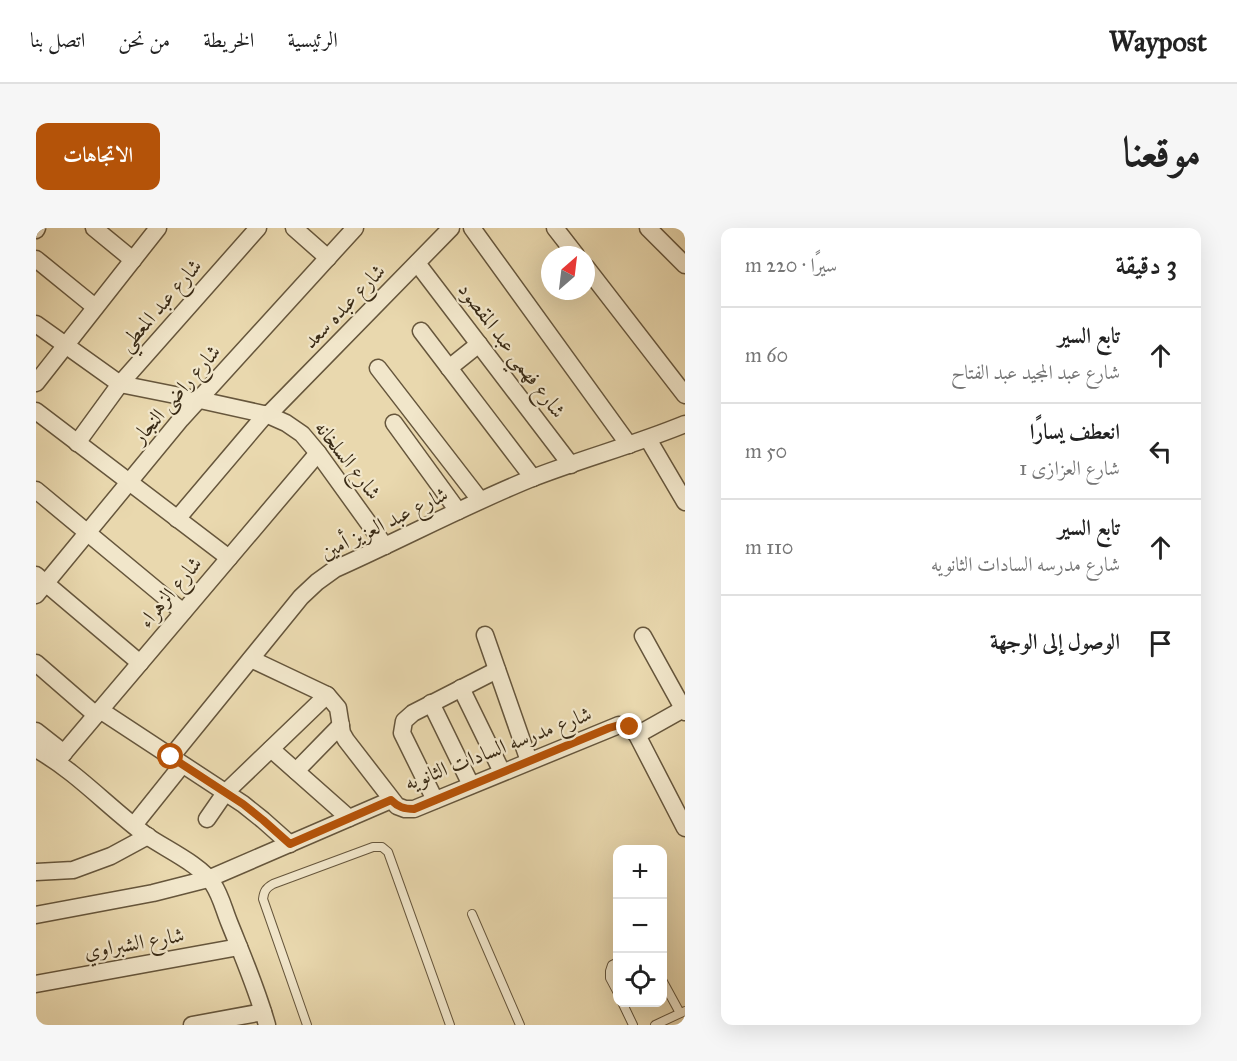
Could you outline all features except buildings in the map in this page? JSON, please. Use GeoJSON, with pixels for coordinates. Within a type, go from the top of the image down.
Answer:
{"type":"FeatureCollection","features":[{"type":"Feature","properties":{"kind":"street"},"geometry":{"type":"LineString","coordinates":[[94,228],[132,260]]}},
{"type":"Feature","properties":{"kind":"street"},"geometry":{"type":"LineString","coordinates":[[36,383],[158,228]]}},
{"type":"Feature","properties":{"kind":"street","name":"شارع عبد المعطي"},"geometry":{"type":"LineString","coordinates":[[77,443],[120,384],[258,228]]}},
{"type":"Feature","properties":{"kind":"street"},"geometry":{"type":"LineString","coordinates":[[294,228],[328,258]]}},
{"type":"Feature","properties":{"kind":"street","name":"شارع راضى النجار"},"geometry":{"type":"LineString","coordinates":[[39,585],[87,533],[181,419],[355,228]]}},
{"type":"Feature","properties":{"kind":"street","name":"شارع عبده سعد"},"geometry":{"type":"LineString","coordinates":[[177,519],[267,415],[451,228]]}},
{"type":"Feature","properties":{"kind":"street"},"geometry":{"type":"LineString","coordinates":[[472,228],[629,445]]}},
{"type":"Feature","properties":{"kind":"street"},"geometry":{"type":"LineString","coordinates":[[555,228],[569,246]]}},
{"type":"Feature","properties":{"kind":"street"},"geometry":{"type":"LineString","coordinates":[[648,228],[685,266]]}},
{"type":"Feature","properties":{"kind":"street"},"geometry":{"type":"LineString","coordinates":[[36,259],[95,307]]}},
{"type":"Feature","properties":{"kind":"street","name":"شارع فهمي عبد المقصود"},"geometry":{"type":"LineString","coordinates":[[417,263],[571,465]]}},
{"type":"Feature","properties":{"kind":"street"},"geometry":{"type":"LineString","coordinates":[[595,279],[685,395]]}},
{"type":"Feature","properties":{"kind":"street","name":"شارع السلخانه"},"geometry":{"type":"LineString","coordinates":[[36,324],[120,384],[267,415],[286,423],[302,435],[318,453],[386,546]]}},
{"type":"Feature","properties":{"kind":"street"},"geometry":{"type":"LineString","coordinates":[[421,331],[533,478]]}},
{"type":"Feature","properties":{"kind":"street"},"geometry":{"type":"LineString","coordinates":[[449,368],[479,344]]}},
{"type":"Feature","properties":{"kind":"street"},"geometry":{"type":"LineString","coordinates":[[378,368],[480,500]]}},
{"type":"Feature","properties":{"kind":"street"},"geometry":{"type":"LineString","coordinates":[[36,411],[229,558]]}},
{"type":"Feature","properties":{"kind":"street"},"geometry":{"type":"LineString","coordinates":[[394,423],[458,511]]}},
{"type":"Feature","properties":{"kind":"street","name":"شارع عبد العزيز أمين"},"geometry":{"type":"LineString","coordinates":[[134,825],[251,659],[301,597],[317,582],[335,570],[480,500],[533,478],[685,424]]}},
{"type":"Feature","properties":{"kind":"street"},"geometry":{"type":"LineString","coordinates":[[648,439],[685,502]]}},
{"type":"Feature","properties":{"kind":"street","name":"شارع الزهراء"},"geometry":{"type":"LineString","coordinates":[[47,755],[98,713],[318,453]]}},
{"type":"Feature","properties":{"kind":"street"},"geometry":{"type":"LineString","coordinates":[[36,490],[183,612]]}},
{"type":"Feature","properties":{"kind":"street"},"geometry":{"type":"LineString","coordinates":[[39,585],[140,663]]}},
{"type":"Feature","properties":{"kind":"street"},"geometry":{"type":"LineString","coordinates":[[485,635],[529,761]]}},
{"type":"Feature","properties":{"kind":"street"},"geometry":{"type":"LineString","coordinates":[[643,636],[685,710],[637,735],[683,820]]}},
{"type":"Feature","properties":{"kind":"street"},"geometry":{"type":"LineString","coordinates":[[207,819],[225,793],[327,695],[251,659]]}},
{"type":"Feature","properties":{"kind":"street"},"geometry":{"type":"LineString","coordinates":[[36,663],[98,713],[243,804],[290,844]]}},
{"type":"Feature","properties":{"kind":"street"},"geometry":{"type":"LineString","coordinates":[[435,800],[402,733],[404,721],[412,713],[497,670]]}},
{"type":"Feature","properties":{"kind":"street"},"geometry":{"type":"LineString","coordinates":[[461,688],[502,772]]}},
{"type":"Feature","properties":{"kind":"street","name":"شارع مدرسه السادات الثانويه"},"geometry":{"type":"LineString","coordinates":[[327,695],[338,708],[342,733],[346,740],[391,800],[397,806],[405,809],[414,809],[619,725],[630,727],[637,735]]}},
{"type":"Feature","properties":{"kind":"street"},"geometry":{"type":"LineString","coordinates":[[431,703],[471,785]]}},
{"type":"Feature","properties":{"kind":"street"},"geometry":{"type":"LineString","coordinates":[[297,771],[341,725]]}},
{"type":"Feature","properties":{"kind":"street"},"geometry":{"type":"LineString","coordinates":[[36,731],[47,755],[148,836],[198,870],[208,879],[218,895],[265,1018],[192,1025]]}},
{"type":"Feature","properties":{"kind":"street"},"geometry":{"type":"LineString","coordinates":[[271,749],[349,818]]}},
{"type":"Feature","properties":{"kind":"street"},"geometry":{"type":"LineString","coordinates":[[36,915],[153,893],[208,879],[391,800]]}},
{"type":"Feature","properties":{"kind":"street"},"geometry":{"type":"LineString","coordinates":[[36,872],[73,870],[111,856],[148,836]]}},
{"type":"Feature","properties":{"kind":"street","name":"شارع الشبراوي"},"geometry":{"type":"LineString","coordinates":[[36,984],[239,947]]}},
{"type":"Feature","properties":{"kind":"lane"},"geometry":{"type":"LineString","coordinates":[[307,1025],[263,899],[264,892],[273,884],[373,847],[382,847],[388,852],[450,1025]]}},
{"type":"Feature","properties":{"kind":"lane"},"geometry":{"type":"LineString","coordinates":[[472,914],[520,1025]]}},
{"type":"Feature","properties":{"kind":"lane"},"geometry":{"type":"LineString","coordinates":[[613,964],[609,974],[613,982]]}},
{"type":"Feature","properties":{"kind":"lane"},"geometry":{"type":"LineString","coordinates":[[655,1025],[683,1012],[667,986]]}},
{"type":"Feature","properties":{"kind":"lane"},"geometry":{"type":"LineString","coordinates":[[624,1007],[633,1025]]}},
{"type":"Feature","properties":{"kind":"route"},"geometry":{"type":"LineString","coordinates":[[171,757],[243,804],[290,844],[391,800],[397,806],[414,809],[609,728],[619,725],[630,727]]}}]}
